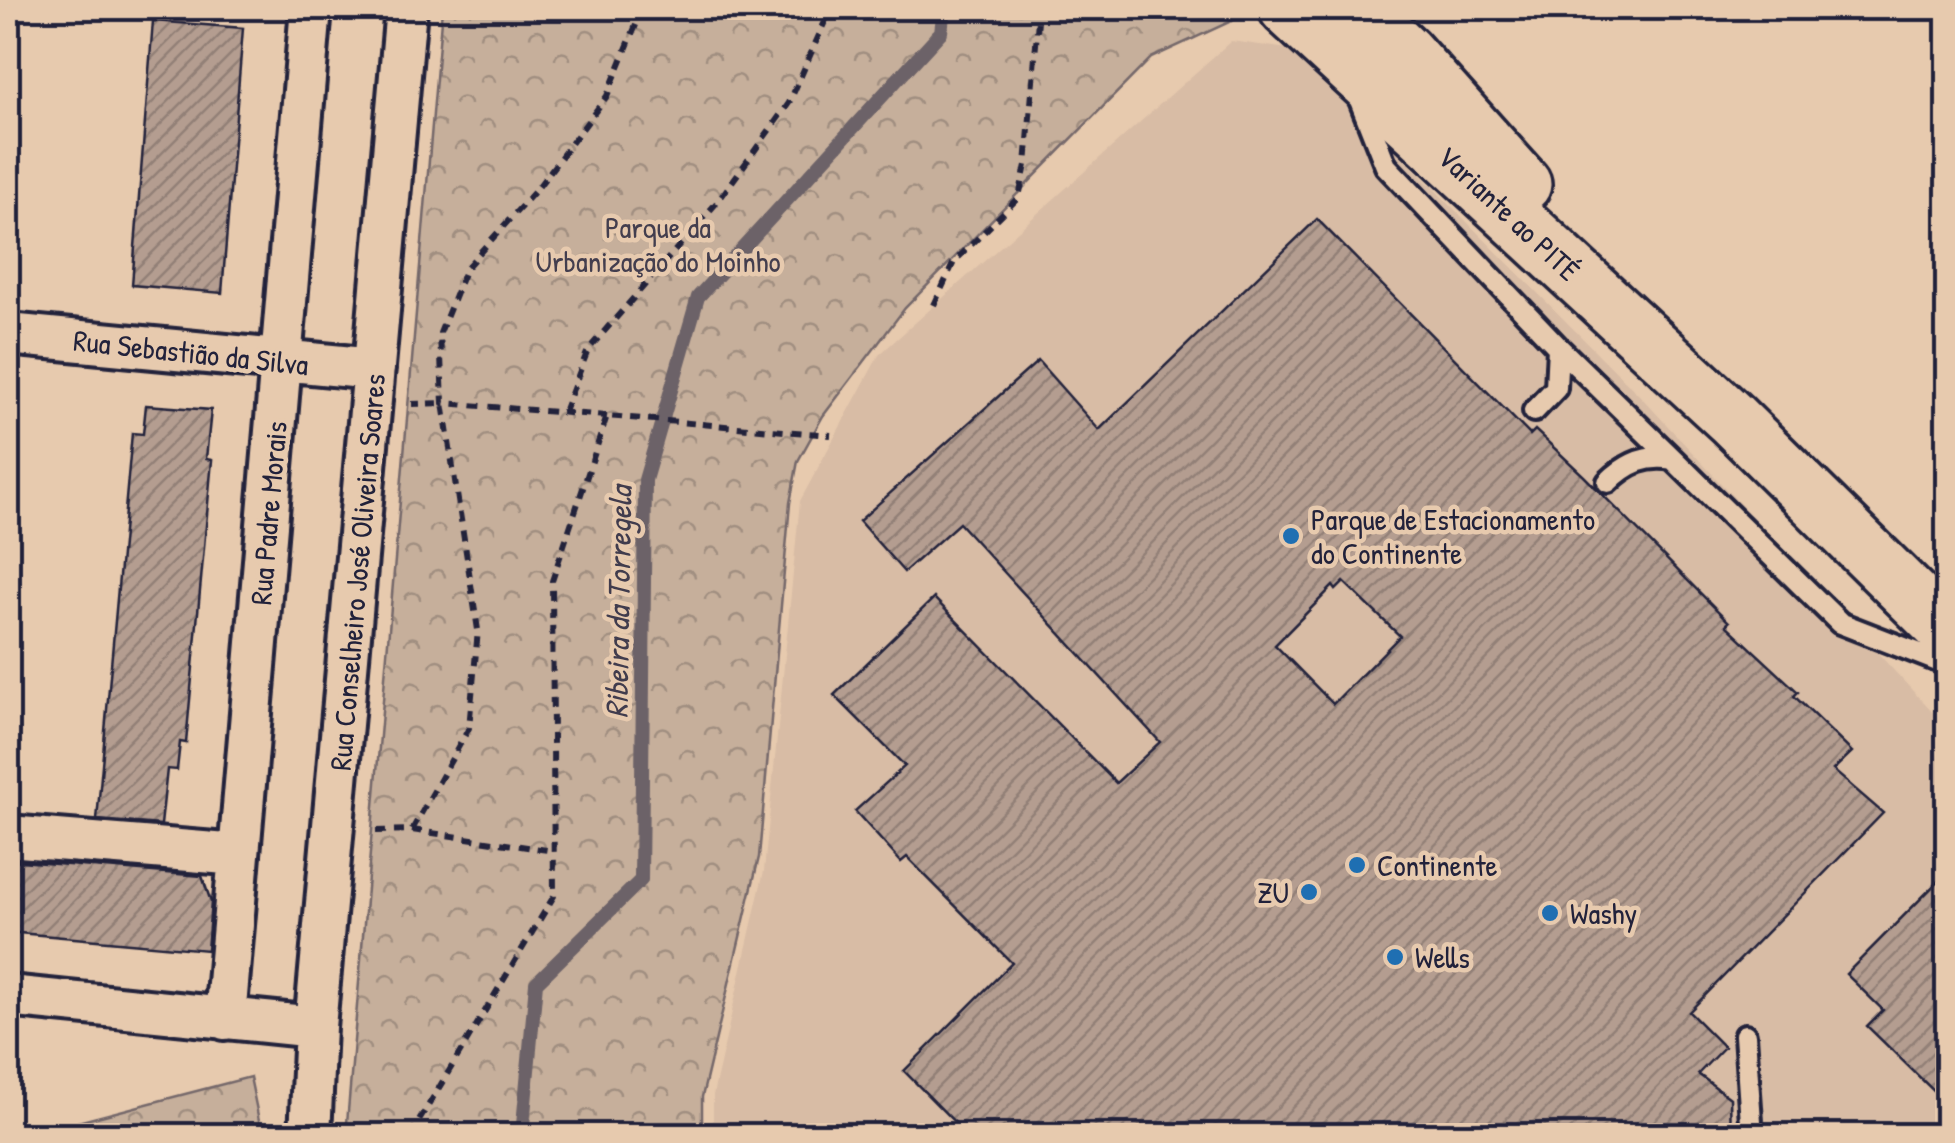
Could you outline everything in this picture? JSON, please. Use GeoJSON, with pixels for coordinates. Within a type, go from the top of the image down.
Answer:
{"type":"FeatureCollection","features":[{"type":"Feature","properties":{"kind":"main road","name":"Variante ao PITÉ"},"geometry":{"type":"LineString","coordinates":[[1287,8],[1731,418],[1948,632]]}},
{"type":"Feature","properties":{"kind":"main road","name":"Variante ao PITÉ"},"geometry":{"type":"LineString","coordinates":[[1359,8],[1399,30],[1731,418]]}},
{"type":"Feature","properties":{"kind":"street","name":"Rua Padre Morais"},"geometry":{"type":"LineString","coordinates":[[225,1019],[311,8]]}},
{"type":"Feature","properties":{"kind":"street","name":"Rua Conselheiro José Oliveira Soares"},"geometry":{"type":"LineString","coordinates":[[310,1136],[315,1028],[406,8]]}},
{"type":"Feature","properties":{"kind":"street","name":"Rua Sebastião da Silva"},"geometry":{"type":"LineString","coordinates":[[8,334],[281,360],[372,387]]}},
{"type":"Feature","properties":{"kind":"street"},"geometry":{"type":"LineString","coordinates":[[8,836],[239,856]]}},
{"type":"Feature","properties":{"kind":"street"},"geometry":{"type":"LineString","coordinates":[[8,996],[315,1028]]}},
{"type":"Feature","properties":{"kind":"lane"},"geometry":{"type":"LineString","coordinates":[[1344,61],[1386,166],[1558,347],[1840,623],[1948,664]]}},
{"type":"Feature","properties":{"kind":"lane"},"geometry":{"type":"LineString","coordinates":[[1534,411],[1556,388],[1558,347]]}},
{"type":"Feature","properties":{"kind":"lane"},"geometry":{"type":"LineString","coordinates":[[1608,482],[1622,468],[1654,456],[1673,459]]}},
{"type":"Feature","properties":{"kind":"lane"},"geometry":{"type":"LineString","coordinates":[[1745,1035],[1752,1136]]}},
{"type":"Feature","properties":{"kind":"path"},"geometry":{"type":"LineString","coordinates":[[412,830],[469,728],[478,630],[444,403],[440,333],[466,268],[536,190],[607,96],[643,8]]}},
{"type":"Feature","properties":{"kind":"path"},"geometry":{"type":"LineString","coordinates":[[564,412],[588,350],[719,200],[789,103],[831,8]]}},
{"type":"Feature","properties":{"kind":"path"},"geometry":{"type":"LineString","coordinates":[[934,305],[954,262],[1019,197],[1026,165],[1039,8]]}},
{"type":"Feature","properties":{"kind":"path"},"geometry":{"type":"LineString","coordinates":[[372,387],[444,403],[831,435]]}},
{"type":"Feature","properties":{"kind":"path"},"geometry":{"type":"LineString","coordinates":[[410,1136],[554,896],[552,581],[608,416]]}},
{"type":"Feature","properties":{"kind":"path"},"geometry":{"type":"LineString","coordinates":[[334,832],[412,830],[554,851]]}},
{"type":"Feature","properties":{"kind":"shaded area","name":"Parque de Estacionamento do Continente"},"geometry":{"type":"Polygon","coordinates":[[[1231,41],[1296,50],[1641,397],[1947,728],[1947,1135],[713,1136],[713,1095],[764,871],[800,501],[879,355],[1231,41]]]}},
{"type":"Feature","properties":{"kind":"green space","name":"Parque da Urbanização do Moinho"},"geometry":{"type":"Polygon","coordinates":[[[442,8],[1224,8],[1236,19],[1151,58],[905,308],[823,416],[798,461],[790,503],[759,857],[702,1097],[702,1135],[346,1135],[442,8]]]}},
{"type":"Feature","properties":{"kind":"green space"},"geometry":{"type":"Polygon","coordinates":[[[250,1077],[262,1135],[28,1135],[250,1077]]]}},
{"type":"Feature","properties":{"kind":"building"},"geometry":{"type":"Polygon","coordinates":[[[153,21],[243,28],[222,293],[132,285],[153,21]]]}},
{"type":"Feature","properties":{"kind":"building","name":"Parque de Estacionamento do Continente"},"geometry":{"type":"Polygon","coordinates":[[[1317,219],[1530,435],[1535,430],[1584,476],[1729,622],[1726,625],[1798,692],[1794,696],[1852,752],[1833,770],[1883,813],[1689,1012],[1724,1047],[1698,1074],[1730,1098],[1731,1136],[968,1136],[904,1071],[1012,963],[907,857],[901,862],[855,811],[905,766],[834,695],[934,598],[1116,783],[1160,742],[959,523],[904,572],[859,521],[1038,361],[1099,430],[1317,219]],[[1344,582],[1336,590],[1333,586],[1275,645],[1333,704],[1400,636],[1344,582]]]}},
{"type":"Feature","properties":{"kind":"building"},"geometry":{"type":"Polygon","coordinates":[[[146,405],[211,410],[206,459],[212,460],[186,743],[180,742],[177,770],[167,769],[161,825],[97,820],[132,433],[143,434],[146,405]]]}},
{"type":"Feature","properties":{"kind":"building"},"geometry":{"type":"Polygon","coordinates":[[[8,860],[202,876],[211,902],[207,950],[8,932],[8,860]]]}},
{"type":"Feature","properties":{"kind":"building"},"geometry":{"type":"Polygon","coordinates":[[[1948,871],[1948,1105],[1867,1026],[1883,1010],[1846,974],[1948,871]]]}},
{"type":"Feature","properties":{"kind":"waterway","name":"Ribeira da Torregela"},"geometry":{"type":"LineString","coordinates":[[522,1136],[536,983],[641,880],[645,480],[698,297],[941,32],[944,8]]}},
{"type":"Feature","properties":{"kind":"place","name":"Parque de Estacionamento do Continente"},"geometry":{"type":"Point","coordinates":[1291,536]}},
{"type":"Feature","properties":{"kind":"place","name":"Continente"},"geometry":{"type":"Point","coordinates":[1357,865]}},
{"type":"Feature","properties":{"kind":"place","name":"ZU"},"geometry":{"type":"Point","coordinates":[1309,892]}},
{"type":"Feature","properties":{"kind":"place","name":"Washy"},"geometry":{"type":"Point","coordinates":[1550,913]}},
{"type":"Feature","properties":{"kind":"place","name":"Wells"},"geometry":{"type":"Point","coordinates":[1395,957]}}]}
